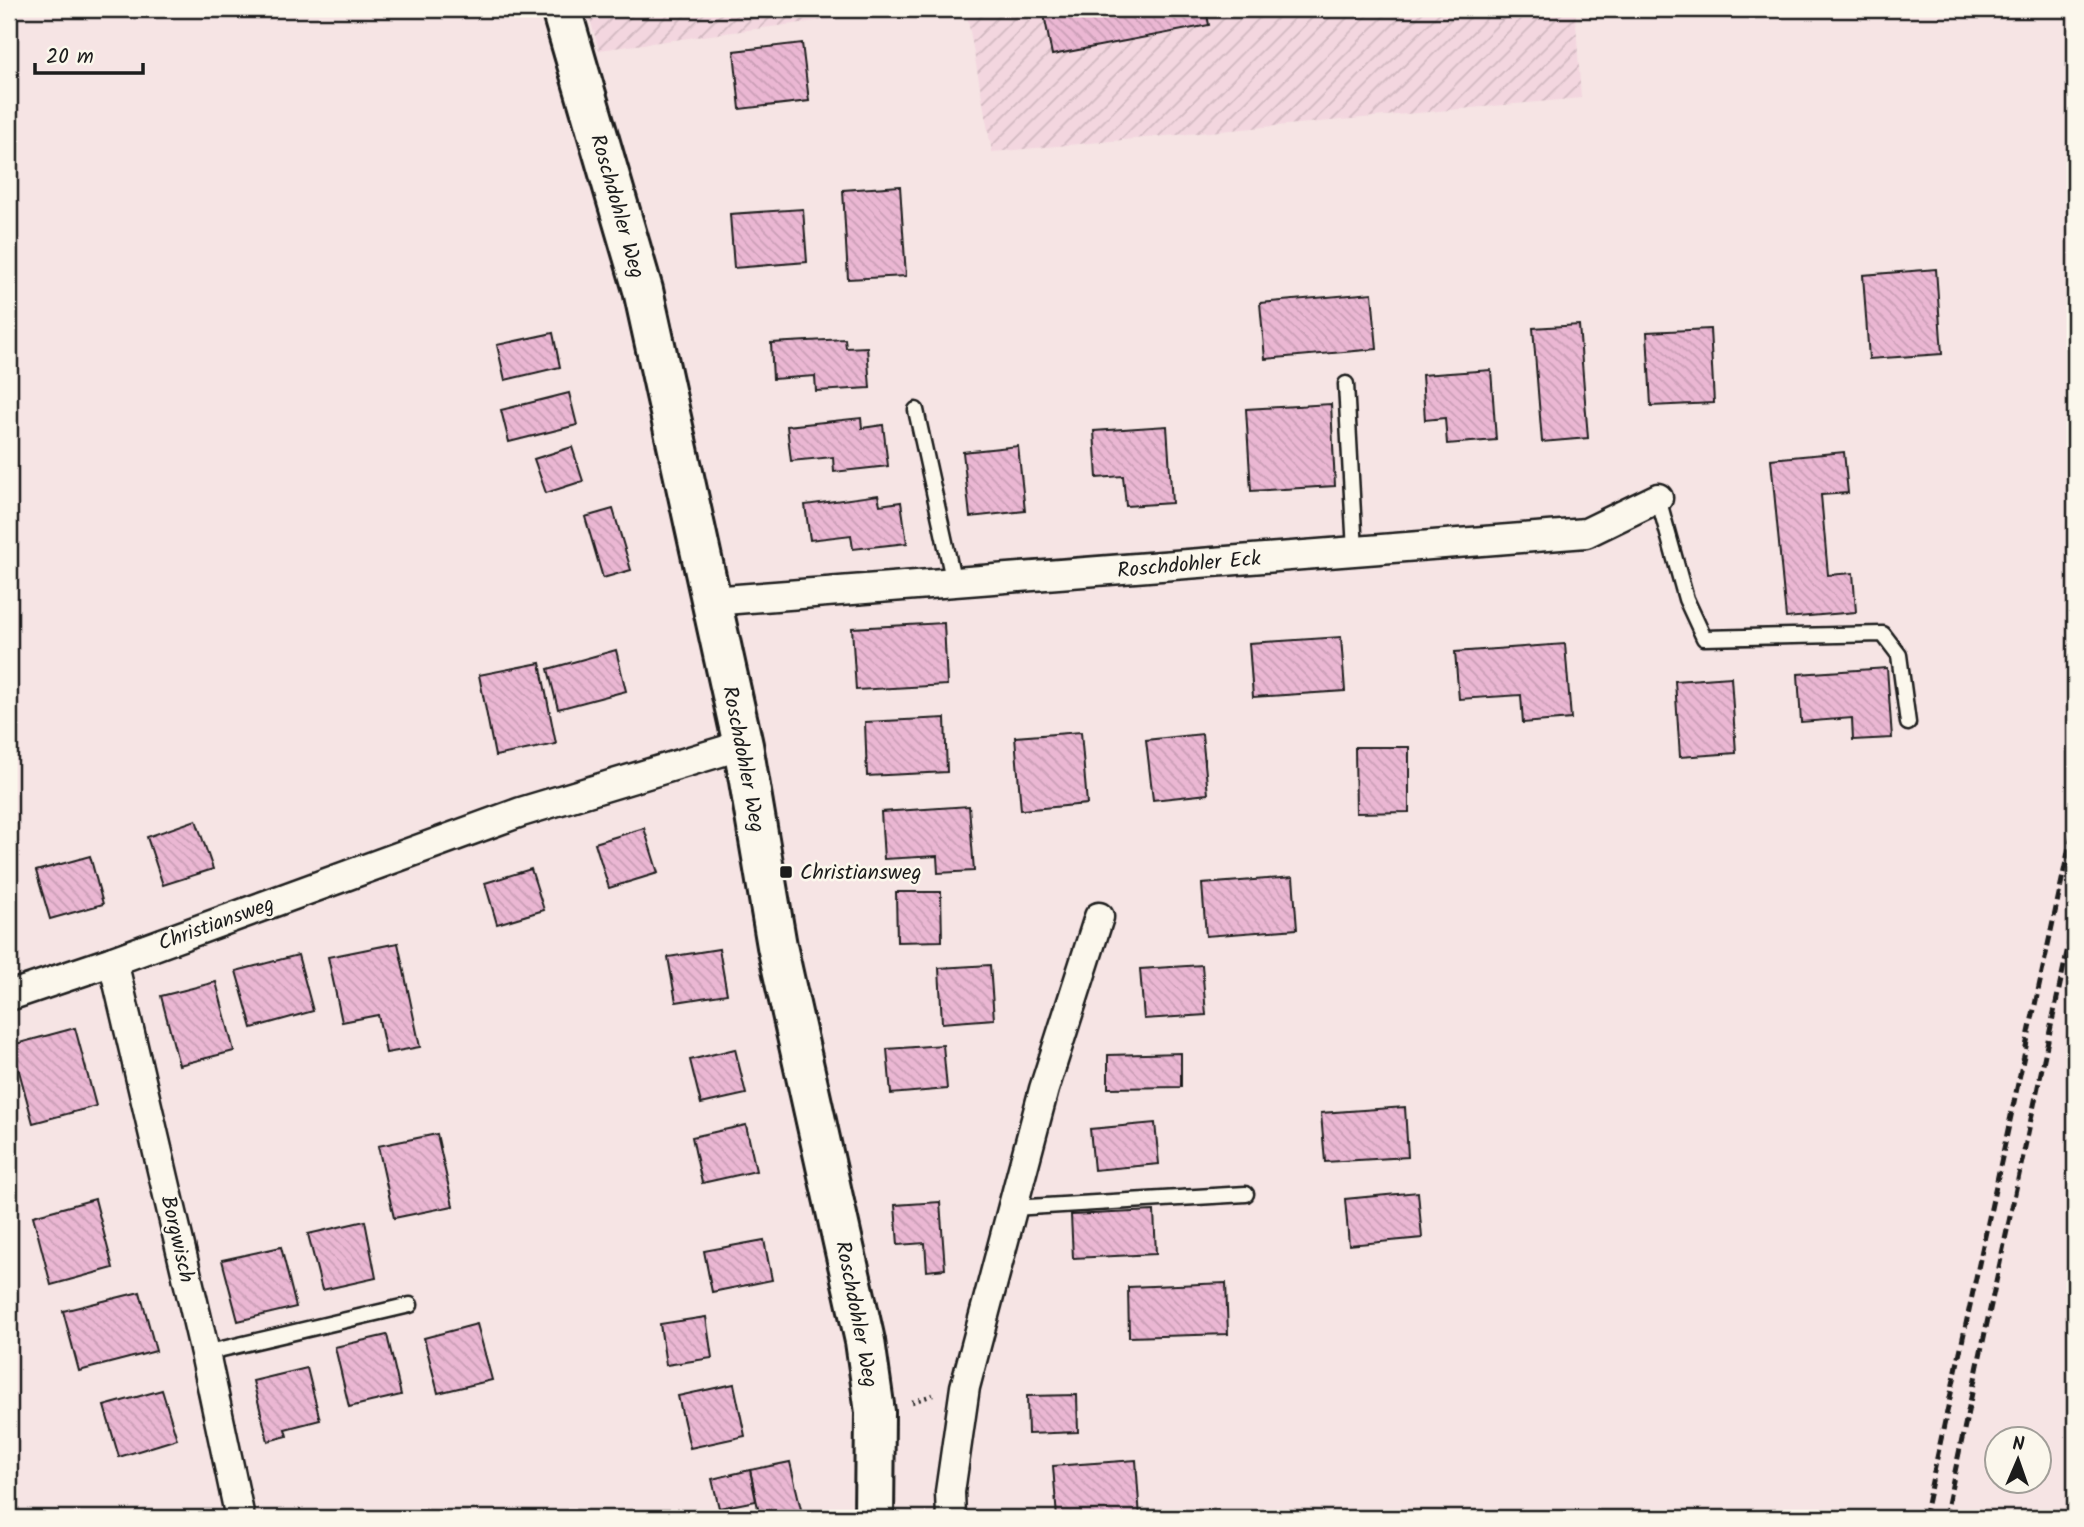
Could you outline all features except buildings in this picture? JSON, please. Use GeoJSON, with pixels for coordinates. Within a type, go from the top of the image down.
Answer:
{"type":"FeatureCollection","features":[{"type":"Feature","properties":{"kind":"street","name":"Roschdohler Weg"},"geometry":{"type":"LineString","coordinates":[[561,9],[643,290],[743,745],[777,946],[865,1341],[875,1412],[874,1518]]}},
{"type":"Feature","properties":{"kind":"street","name":"Roschdohler Eck"},"geometry":{"type":"LineString","coordinates":[[712,601],[1586,533],[1658,498]]}},
{"type":"Feature","properties":{"kind":"street","name":"Christiansweg"},"geometry":{"type":"LineString","coordinates":[[9,996],[113,961],[521,812],[743,745]]}},
{"type":"Feature","properties":{"kind":"street"},"geometry":{"type":"LineString","coordinates":[[951,1518],[950,1492],[965,1387],[1045,1089],[1099,917]]}},
{"type":"Feature","properties":{"kind":"street","name":"Borgwisch"},"geometry":{"type":"LineString","coordinates":[[113,961],[205,1353],[240,1518]]}},
{"type":"Feature","properties":{"kind":"lane"},"geometry":{"type":"LineString","coordinates":[[1346,384],[1355,551]]}},
{"type":"Feature","properties":{"kind":"lane"},"geometry":{"type":"LineString","coordinates":[[916,410],[954,583]]}},
{"type":"Feature","properties":{"kind":"lane"},"geometry":{"type":"LineString","coordinates":[[1658,498],[1685,599],[1704,638],[1883,634],[1899,655],[1908,723]]}},
{"type":"Feature","properties":{"kind":"lane"},"geometry":{"type":"LineString","coordinates":[[1013,1208],[1246,1194]]}},
{"type":"Feature","properties":{"kind":"lane"},"geometry":{"type":"LineString","coordinates":[[205,1353],[410,1305]]}},
{"type":"Feature","properties":{"kind":"path"},"geometry":{"type":"LineString","coordinates":[[875,1412],[965,1387]]}},
{"type":"Feature","properties":{"kind":"shaded area"},"geometry":{"type":"Polygon","coordinates":[[[587,9],[905,9],[599,50],[587,9]]]}},
{"type":"Feature","properties":{"kind":"shaded area"},"geometry":{"type":"Polygon","coordinates":[[[966,9],[1575,9],[1581,98],[992,152],[966,9]]]}},
{"type":"Feature","properties":{"kind":"railway"},"geometry":{"type":"LineString","coordinates":[[1924,1518],[2075,820]]}},
{"type":"Feature","properties":{"kind":"railway"},"geometry":{"type":"LineString","coordinates":[[1945,1518],[2075,915]]}},
{"type":"Feature","properties":{"kind":"place","name":"Christiansweg"},"geometry":{"type":"Point","coordinates":[786,872]}}]}
